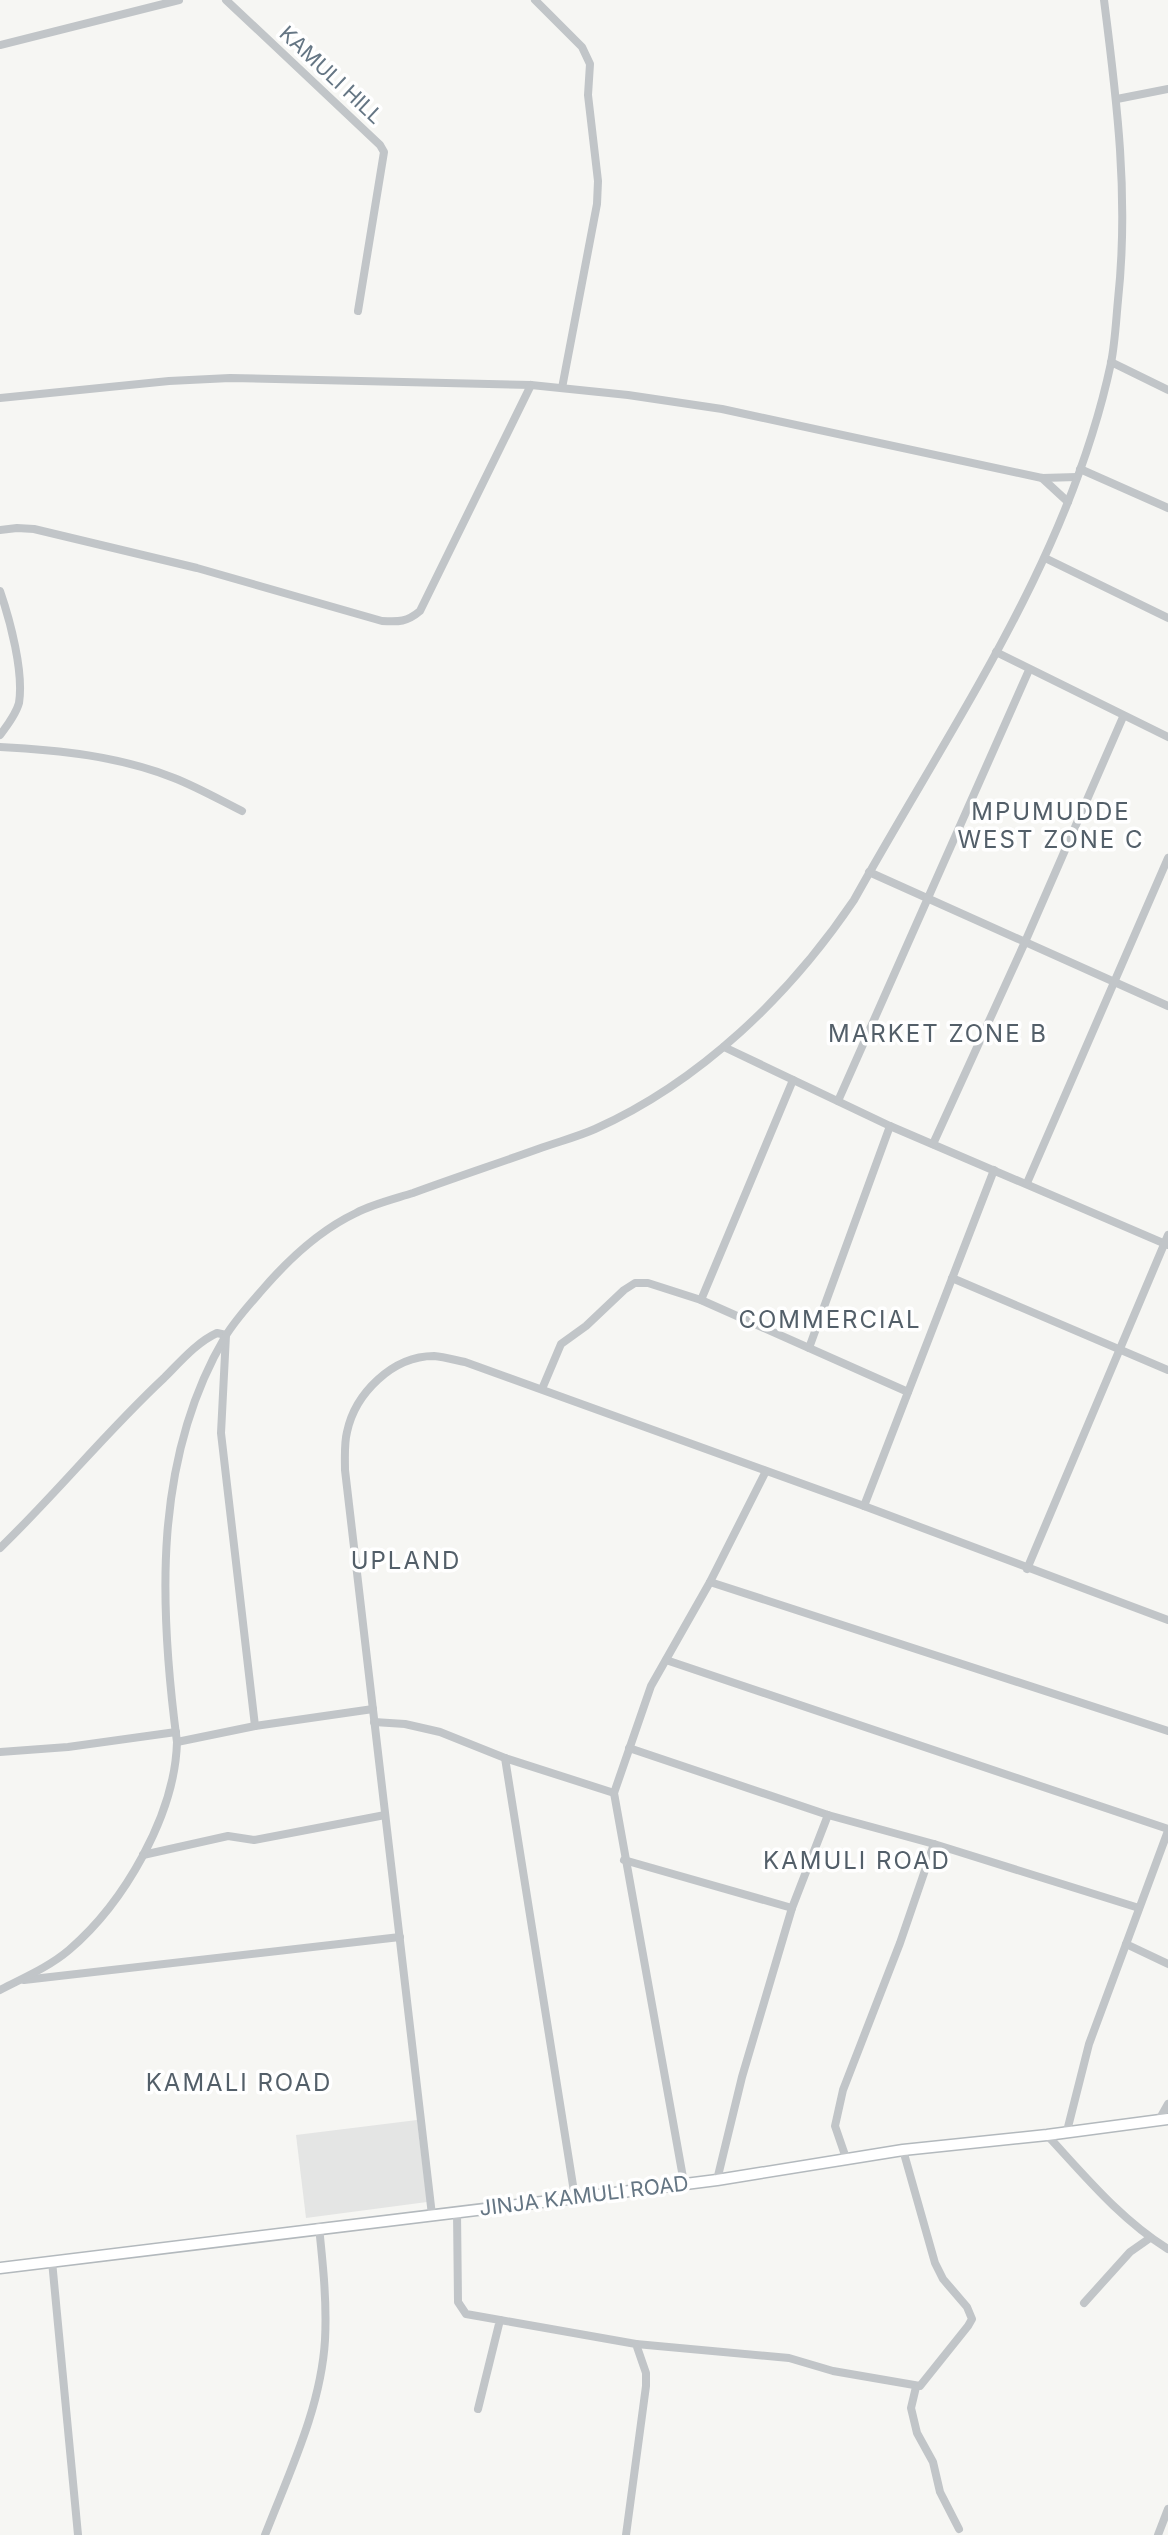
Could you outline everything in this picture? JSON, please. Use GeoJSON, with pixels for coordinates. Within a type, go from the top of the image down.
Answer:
{"type":"FeatureCollection","features":[{"type":"Feature","properties":{"kind":"main road","name":"JINJA KAMULI ROAD"},"geometry":{"type":"LineString","coordinates":[[0,2267],[717,2180],[903,2150],[1047,2135],[1163,2119]]}},
{"type":"Feature","properties":{"kind":"street"},"geometry":{"type":"LineString","coordinates":[[0,45],[179,0]]}},
{"type":"Feature","properties":{"kind":"street","name":"KAMULI HILL"},"geometry":{"type":"LineString","coordinates":[[226,0],[380,145],[384,152],[358,311]]}},
{"type":"Feature","properties":{"kind":"street"},"geometry":{"type":"LineString","coordinates":[[534,0],[588,55],[588,95],[598,181],[597,204],[562,388]]}},
{"type":"Feature","properties":{"kind":"street"},"geometry":{"type":"LineString","coordinates":[[0,1990],[67,1952],[108,1911],[143,1855],[173,1781],[177,1742],[166,1598],[168,1511],[174,1471],[186,1427],[226,1335],[277,1273],[315,1239],[355,1213],[595,1129],[658,1094],[724,1047],[799,971],[832,933],[996,652],[1045,558],[1068,502],[1111,362],[1121,275],[1124,215],[1117,99],[1104,0]]}},
{"type":"Feature","properties":{"kind":"street"},"geometry":{"type":"LineString","coordinates":[[1117,99],[1168,89]]}},
{"type":"Feature","properties":{"kind":"street"},"geometry":{"type":"LineString","coordinates":[[1111,362],[1168,390]]}},
{"type":"Feature","properties":{"kind":"street"},"geometry":{"type":"LineString","coordinates":[[0,398],[169,381],[230,378],[531,385],[628,395],[722,409],[1042,478],[1079,473],[1168,508]]}},
{"type":"Feature","properties":{"kind":"street"},"geometry":{"type":"LineString","coordinates":[[0,530],[34,529],[197,568],[382,621],[410,620],[420,611],[531,385]]}},
{"type":"Feature","properties":{"kind":"street"},"geometry":{"type":"LineString","coordinates":[[1042,478],[1068,502]]}},
{"type":"Feature","properties":{"kind":"street"},"geometry":{"type":"LineString","coordinates":[[1045,558],[1168,618]]}},
{"type":"Feature","properties":{"kind":"street"},"geometry":{"type":"LineString","coordinates":[[0,591],[15,643],[19,703],[0,736]]}},
{"type":"Feature","properties":{"kind":"street"},"geometry":{"type":"LineString","coordinates":[[996,652],[1168,737]]}},
{"type":"Feature","properties":{"kind":"street"},"geometry":{"type":"LineString","coordinates":[[838,1101],[1029,670]]}},
{"type":"Feature","properties":{"kind":"street"},"geometry":{"type":"LineString","coordinates":[[933,1144],[1123,717]]}},
{"type":"Feature","properties":{"kind":"street"},"geometry":{"type":"LineString","coordinates":[[0,747],[57,750],[128,763],[173,777],[242,811]]}},
{"type":"Feature","properties":{"kind":"street"},"geometry":{"type":"LineString","coordinates":[[1027,1183],[1168,858]]}},
{"type":"Feature","properties":{"kind":"street"},"geometry":{"type":"LineString","coordinates":[[869,872],[1168,1006]]}},
{"type":"Feature","properties":{"kind":"street"},"geometry":{"type":"LineString","coordinates":[[724,1047],[890,1126],[1167,1241],[1027,1569]]}},
{"type":"Feature","properties":{"kind":"street"},"geometry":{"type":"LineString","coordinates":[[701,1300],[793,1080]]}},
{"type":"Feature","properties":{"kind":"street"},"geometry":{"type":"LineString","coordinates":[[809,1348],[890,1126]]}},
{"type":"Feature","properties":{"kind":"street"},"geometry":{"type":"LineString","coordinates":[[864,1506],[994,1170]]}},
{"type":"Feature","properties":{"kind":"street"},"geometry":{"type":"LineString","coordinates":[[952,1278],[1168,1370]]}},
{"type":"Feature","properties":{"kind":"street"},"geometry":{"type":"LineString","coordinates":[[542,1389],[561,1344],[586,1326],[624,1290],[635,1283],[648,1283],[701,1300],[908,1392]]}},
{"type":"Feature","properties":{"kind":"street"},"geometry":{"type":"LineString","coordinates":[[0,1549],[133,1407],[201,1343],[217,1333],[226,1335]]}},
{"type":"Feature","properties":{"kind":"street"},"geometry":{"type":"LineString","coordinates":[[226,1335],[221,1433],[255,1726]]}},
{"type":"Feature","properties":{"kind":"street"},"geometry":{"type":"LineString","coordinates":[[432,2215],[345,1470],[346,1433],[357,1402],[378,1379],[402,1363],[433,1356],[466,1362],[864,1506],[1168,1620]]}},
{"type":"Feature","properties":{"kind":"street"},"geometry":{"type":"LineString","coordinates":[[684,2183],[614,1793],[651,1686],[710,1582],[766,1471]]}},
{"type":"Feature","properties":{"kind":"street"},"geometry":{"type":"LineString","coordinates":[[710,1582],[1168,1731]]}},
{"type":"Feature","properties":{"kind":"street"},"geometry":{"type":"LineString","coordinates":[[666,1660],[1168,1830],[1165,1847],[1139,1908],[1089,2044],[1067,2131]]}},
{"type":"Feature","properties":{"kind":"street"},"geometry":{"type":"LineString","coordinates":[[177,1742],[255,1726],[373,1709]]}},
{"type":"Feature","properties":{"kind":"street"},"geometry":{"type":"LineString","coordinates":[[374,1722],[423,1727],[505,1758],[614,1793]]}},
{"type":"Feature","properties":{"kind":"street"},"geometry":{"type":"LineString","coordinates":[[0,1752],[68,1747],[176,1732]]}},
{"type":"Feature","properties":{"kind":"street"},"geometry":{"type":"LineString","coordinates":[[629,1748],[828,1815],[934,1844],[1139,1908]]}},
{"type":"Feature","properties":{"kind":"street"},"geometry":{"type":"LineString","coordinates":[[505,1758],[575,2198]]}},
{"type":"Feature","properties":{"kind":"street"},"geometry":{"type":"LineString","coordinates":[[143,1855],[228,1836],[254,1840],[385,1815]]}},
{"type":"Feature","properties":{"kind":"street"},"geometry":{"type":"LineString","coordinates":[[717,2180],[742,2077],[792,1909],[828,1815]]}},
{"type":"Feature","properties":{"kind":"street"},"geometry":{"type":"LineString","coordinates":[[846,2158],[835,2126],[843,2090],[934,1844]]}},
{"type":"Feature","properties":{"kind":"street"},"geometry":{"type":"LineString","coordinates":[[624,1860],[792,1909]]}},
{"type":"Feature","properties":{"kind":"street"},"geometry":{"type":"LineString","coordinates":[[19,1980],[400,1937]]}},
{"type":"Feature","properties":{"kind":"street"},"geometry":{"type":"LineString","coordinates":[[1126,1944],[1168,1964]]}},
{"type":"Feature","properties":{"kind":"street"},"geometry":{"type":"LineString","coordinates":[[1163,2119],[1168,2104]]}},
{"type":"Feature","properties":{"kind":"street"},"geometry":{"type":"LineString","coordinates":[[1047,2135],[1113,2207],[1150,2238],[1168,2249]]}},
{"type":"Feature","properties":{"kind":"street"},"geometry":{"type":"LineString","coordinates":[[457,2212],[457,2302],[466,2314],[636,2344],[789,2358],[833,2371],[916,2387],[924,2382],[972,2319],[967,2307],[943,2279],[934,2263],[903,2150]]}},
{"type":"Feature","properties":{"kind":"street"},"geometry":{"type":"LineString","coordinates":[[265,2535],[310,2414],[322,2363],[325,2340],[325,2282],[319,2227]]}},
{"type":"Feature","properties":{"kind":"street"},"geometry":{"type":"LineString","coordinates":[[1084,2304],[1130,2252],[1150,2238]]}},
{"type":"Feature","properties":{"kind":"street"},"geometry":{"type":"LineString","coordinates":[[52,2261],[78,2535]]}},
{"type":"Feature","properties":{"kind":"street"},"geometry":{"type":"LineString","coordinates":[[478,2409],[500,2320]]}},
{"type":"Feature","properties":{"kind":"street"},"geometry":{"type":"LineString","coordinates":[[626,2535],[646,2386],[646,2373],[636,2344]]}},
{"type":"Feature","properties":{"kind":"street"},"geometry":{"type":"LineString","coordinates":[[916,2387],[911,2408],[917,2433],[933,2462],[940,2492],[959,2529]]}},
{"type":"Feature","properties":{"kind":"street"},"geometry":{"type":"LineString","coordinates":[[1158,2535],[1168,2509]]}},
{"type":"Feature","properties":{"kind":"shaded area"},"geometry":{"type":"Polygon","coordinates":[[[417,2120],[427,2202],[306,2218],[296,2135],[417,2120]]]}},
{"type":"Feature","properties":{"kind":"district","name":"MPUMUDDE WEST ZONE C"},"geometry":{"type":"Point","coordinates":[1051,826]}},
{"type":"Feature","properties":{"kind":"district","name":"MARKET ZONE B"},"geometry":{"type":"Point","coordinates":[938,1034]}},
{"type":"Feature","properties":{"kind":"district","name":"COMMERCIAL"},"geometry":{"type":"Point","coordinates":[830,1320]}},
{"type":"Feature","properties":{"kind":"district","name":"UPLAND"},"geometry":{"type":"Point","coordinates":[406,1561]}},
{"type":"Feature","properties":{"kind":"district","name":"KAMULI ROAD"},"geometry":{"type":"Point","coordinates":[857,1861]}},
{"type":"Feature","properties":{"kind":"district","name":"KAMALI ROAD"},"geometry":{"type":"Point","coordinates":[239,2083]}}]}
